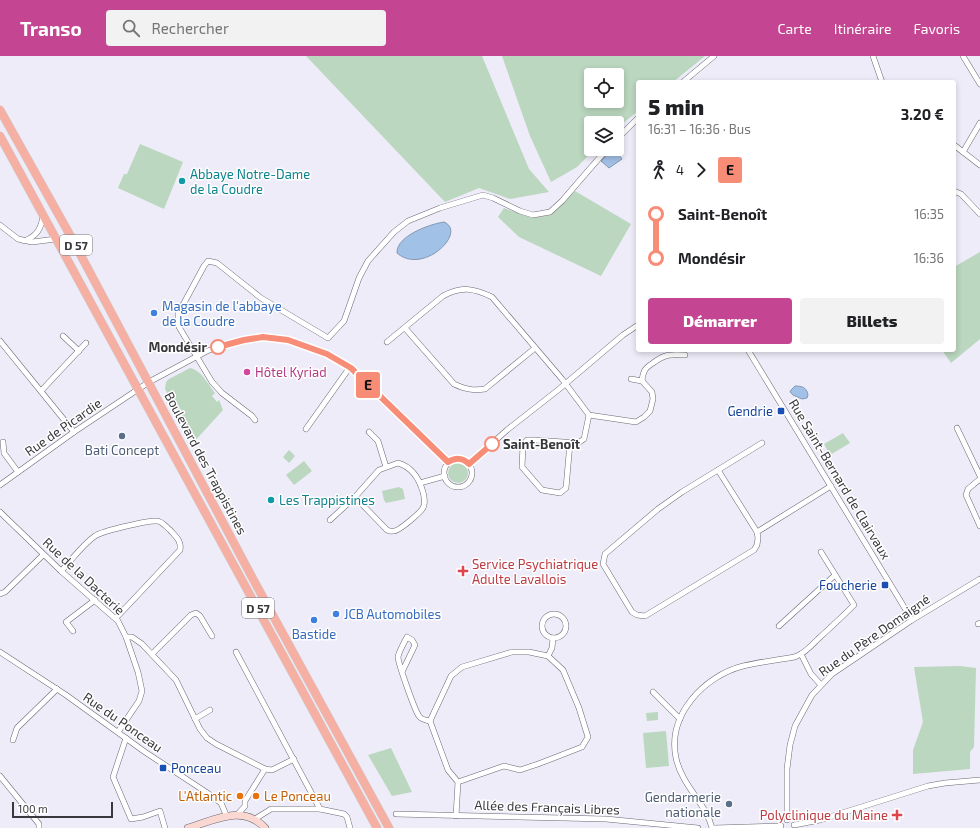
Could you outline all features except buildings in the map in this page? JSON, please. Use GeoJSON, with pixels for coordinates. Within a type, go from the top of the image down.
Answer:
{"type":"FeatureCollection","features":[{"type":"Feature","properties":{"kind":"main road","name":"Boulevard des Trappistines"},"geometry":{"type":"LineString","coordinates":[[0,110],[70,235],[253,579],[390,828]]}},
{"type":"Feature","properties":{"kind":"main road","name":"Boulevard des Trappistines"},"geometry":{"type":"LineString","coordinates":[[0,136],[378,828]]}},
{"type":"Feature","properties":{"kind":"main road"},"geometry":{"type":"LineString","coordinates":[[188,828],[237,815],[255,819],[265,828]]}},
{"type":"Feature","properties":{"kind":"street"},"geometry":{"type":"LineString","coordinates":[[685,80],[714,56]]}},
{"type":"Feature","properties":{"kind":"street"},"geometry":{"type":"LineString","coordinates":[[873,56],[881,80]]}},
{"type":"Feature","properties":{"kind":"street"},"geometry":{"type":"LineString","coordinates":[[963,56],[980,84]]}},
{"type":"Feature","properties":{"kind":"street"},"geometry":{"type":"LineString","coordinates":[[624,132],[636,120]]}},
{"type":"Feature","properties":{"kind":"street"},"geometry":{"type":"LineString","coordinates":[[963,152],[980,123]]}},
{"type":"Feature","properties":{"kind":"street"},"geometry":{"type":"LineString","coordinates":[[956,147],[980,165]]}},
{"type":"Feature","properties":{"kind":"street"},"geometry":{"type":"LineString","coordinates":[[255,420],[252,416],[222,394],[212,382],[195,356],[179,327],[178,314],[208,261],[217,263],[261,298],[328,338],[344,321],[358,278],[368,260],[394,232],[408,221],[440,208],[483,196],[493,198],[520,211],[533,215],[550,212],[562,201],[601,156]]}},
{"type":"Feature","properties":{"kind":"street"},"geometry":{"type":"LineString","coordinates":[[956,192],[961,194],[980,214]]}},
{"type":"Feature","properties":{"kind":"street"},"geometry":{"type":"LineString","coordinates":[[24,240],[32,238],[41,228],[43,215]]}},
{"type":"Feature","properties":{"kind":"street"},"geometry":{"type":"LineString","coordinates":[[0,225],[18,239],[32,242],[56,239]]}},
{"type":"Feature","properties":{"kind":"street"},"geometry":{"type":"LineString","coordinates":[[387,342],[443,296],[454,291],[465,289],[479,291],[492,296],[565,383],[589,415],[636,422],[644,417],[650,411],[653,399],[652,392],[642,381],[631,380]]}},
{"type":"Feature","properties":{"kind":"street"},"geometry":{"type":"LineString","coordinates":[[469,464],[507,430],[623,335],[636,326]]}},
{"type":"Feature","properties":{"kind":"street"},"geometry":{"type":"LineString","coordinates":[[405,328],[454,384],[462,388],[475,391],[485,389],[535,348]]}},
{"type":"Feature","properties":{"kind":"street"},"geometry":{"type":"LineString","coordinates":[[63,336],[79,351]]}},
{"type":"Feature","properties":{"kind":"street","name":"Rue de Picardie"},"geometry":{"type":"LineString","coordinates":[[0,485],[138,388],[195,356],[227,344],[263,337],[288,340],[327,354],[350,367],[448,462]]}},
{"type":"Feature","properties":{"kind":"street"},"geometry":{"type":"LineString","coordinates":[[0,341],[74,432]]}},
{"type":"Feature","properties":{"kind":"street"},"geometry":{"type":"LineString","coordinates":[[41,391],[86,343]]}},
{"type":"Feature","properties":{"kind":"street","name":"Rue Saint-Bernard de Clairvaux"},"geometry":{"type":"LineString","coordinates":[[749,352],[912,620]]}},
{"type":"Feature","properties":{"kind":"street"},"geometry":{"type":"LineString","coordinates":[[642,381],[645,368],[662,356],[685,355]]}},
{"type":"Feature","properties":{"kind":"street"},"geometry":{"type":"LineString","coordinates":[[306,429],[350,367]]}},
{"type":"Feature","properties":{"kind":"street"},"geometry":{"type":"LineString","coordinates":[[570,443],[566,488],[560,493],[542,490],[522,467],[523,444],[527,440],[578,443],[584,439],[589,415]]}},
{"type":"Feature","properties":{"kind":"street"},"geometry":{"type":"LineString","coordinates":[[957,428],[980,476]]}},
{"type":"Feature","properties":{"kind":"street"},"geometry":{"type":"LineString","coordinates":[[369,432],[378,441],[386,467]]}},
{"type":"Feature","properties":{"kind":"street"},"geometry":{"type":"LineString","coordinates":[[3,442],[4,453],[18,472]]}},
{"type":"Feature","properties":{"kind":"street"},"geometry":{"type":"LineString","coordinates":[[718,470],[757,532],[757,545],[754,550],[645,616],[637,615],[632,612],[603,564],[605,554],[658,509],[682,492],[762,443]]}},
{"type":"Feature","properties":{"kind":"street"},"geometry":{"type":"LineString","coordinates":[[458,458],[469,464],[472,470],[472,477],[470,481],[464,486],[460,487],[449,483],[445,476],[444,469],[448,462],[458,458]]}},
{"type":"Feature","properties":{"kind":"street"},"geometry":{"type":"LineString","coordinates":[[330,520],[355,497],[379,470],[398,463],[406,465],[416,476],[420,483],[425,501],[423,507],[394,532],[387,530],[355,497]]}},
{"type":"Feature","properties":{"kind":"street"},"geometry":{"type":"LineString","coordinates":[[420,483],[445,476]]}},
{"type":"Feature","properties":{"kind":"street"},"geometry":{"type":"LineString","coordinates":[[980,479],[968,489],[966,495],[980,526]]}},
{"type":"Feature","properties":{"kind":"street"},"geometry":{"type":"LineString","coordinates":[[757,532],[831,486]]}},
{"type":"Feature","properties":{"kind":"street","name":"Rue de la Dacterie"},"geometry":{"type":"LineString","coordinates":[[0,512],[43,555],[116,618],[126,637],[141,682],[142,691],[118,732]]}},
{"type":"Feature","properties":{"kind":"street"},"geometry":{"type":"LineString","coordinates":[[61,571],[96,535],[104,531],[156,520],[160,521],[178,539],[181,546],[180,550],[116,618]]}},
{"type":"Feature","properties":{"kind":"street"},"geometry":{"type":"LineString","coordinates":[[821,552],[854,605],[798,656],[743,666],[727,672],[711,681],[696,694],[680,719],[675,743],[676,757],[680,772],[707,814],[713,828],[781,827],[783,822],[787,820],[791,820],[794,826],[820,820],[928,786],[980,780]]}},
{"type":"Feature","properties":{"kind":"street"},"geometry":{"type":"LineString","coordinates":[[0,594],[5,592],[43,555]]}},
{"type":"Feature","properties":{"kind":"street"},"geometry":{"type":"LineString","coordinates":[[780,626],[835,575]]}},
{"type":"Feature","properties":{"kind":"street","name":"Rue du Père Domaigné"},"geometry":{"type":"LineString","coordinates":[[787,820],[787,769],[790,745],[795,726],[800,715],[820,685],[832,674],[912,620],[980,579]]}},
{"type":"Feature","properties":{"kind":"street"},"geometry":{"type":"LineString","coordinates":[[73,631],[66,622],[95,600]]}},
{"type":"Feature","properties":{"kind":"street"},"geometry":{"type":"LineString","coordinates":[[152,654],[191,615],[196,613],[200,616],[212,636]]}},
{"type":"Feature","properties":{"kind":"street"},"geometry":{"type":"LineString","coordinates":[[556,614],[565,621],[566,629],[561,636],[553,638],[549,637],[543,632],[542,624],[543,620],[548,615],[556,614]]}},
{"type":"Feature","properties":{"kind":"street"},"geometry":{"type":"LineString","coordinates":[[126,637],[132,637],[142,644],[176,680],[200,729],[207,738],[265,769],[272,770],[294,759]]}},
{"type":"Feature","properties":{"kind":"street"},"geometry":{"type":"LineString","coordinates":[[402,672],[415,645],[412,640],[407,638],[398,657],[402,672],[419,716],[424,720],[430,721]]}},
{"type":"Feature","properties":{"kind":"street"},"geometry":{"type":"LineString","coordinates":[[548,656],[552,648],[553,638]]}},
{"type":"Feature","properties":{"kind":"street","name":"Rue du Ponceau"},"geometry":{"type":"LineString","coordinates":[[0,652],[57,689],[221,803],[227,817]]}},
{"type":"Feature","properties":{"kind":"street"},"geometry":{"type":"LineString","coordinates":[[236,652],[274,726],[294,759],[320,809]]}},
{"type":"Feature","properties":{"kind":"street"},"geometry":{"type":"LineString","coordinates":[[456,816],[458,782],[448,770],[430,721],[451,676],[462,667],[512,652],[529,652],[548,656],[563,670],[579,708],[588,737],[582,747],[520,770],[504,766],[458,782]]}},
{"type":"Feature","properties":{"kind":"street"},"geometry":{"type":"LineString","coordinates":[[801,654],[811,674],[820,685]]}},
{"type":"Feature","properties":{"kind":"street"},"geometry":{"type":"LineString","coordinates":[[13,740],[17,728],[57,689]]}},
{"type":"Feature","properties":{"kind":"street"},"geometry":{"type":"LineString","coordinates":[[652,692],[680,719]]}},
{"type":"Feature","properties":{"kind":"street"},"geometry":{"type":"LineString","coordinates":[[195,719],[210,710]]}},
{"type":"Feature","properties":{"kind":"street"},"geometry":{"type":"LineString","coordinates":[[126,738],[113,777],[131,819],[143,817],[160,811],[165,828]]}},
{"type":"Feature","properties":{"kind":"street"},"geometry":{"type":"LineString","coordinates":[[237,815],[245,806],[245,801],[265,769]]}},
{"type":"Feature","properties":{"kind":"street"},"geometry":{"type":"LineString","coordinates":[[0,776],[39,824],[38,828]]}},
{"type":"Feature","properties":{"kind":"street"},"geometry":{"type":"LineString","coordinates":[[255,819],[271,809],[320,809],[344,814],[347,817],[350,828]]}},
{"type":"Feature","properties":{"kind":"street","name":"Allée des Français Libres"},"geometry":{"type":"LineString","coordinates":[[396,814],[606,819],[698,828]]}},
{"type":"Feature","properties":{"kind":"green space"},"geometry":{"type":"Polygon","coordinates":[[[306,56],[482,56],[529,169],[549,192],[510,199],[479,188],[445,202],[306,56]]]}},
{"type":"Feature","properties":{"kind":"green space"},"geometry":{"type":"Polygon","coordinates":[[[502,56],[705,56],[675,80],[636,80],[636,113],[624,122],[624,116],[584,116],[584,156],[588,156],[577,167],[551,182],[530,136],[502,56]]]}},
{"type":"Feature","properties":{"kind":"green space"},"geometry":{"type":"Polygon","coordinates":[[[140,144],[183,162],[164,209],[118,188],[124,174],[127,174],[140,144]]]}},
{"type":"Feature","properties":{"kind":"green space"},"geometry":{"type":"Polygon","coordinates":[[[575,191],[631,224],[601,276],[519,237],[498,217],[504,208],[532,218],[551,215],[575,191]]]}},
{"type":"Feature","properties":{"kind":"green space"},"geometry":{"type":"Polygon","coordinates":[[[980,252],[980,339],[951,363],[943,352],[956,352],[956,266],[980,252]]]}},
{"type":"Feature","properties":{"kind":"green space"},"geometry":{"type":"Polygon","coordinates":[[[190,368],[198,371],[204,378],[215,393],[212,396],[217,402],[219,400],[223,410],[193,443],[165,389],[166,382],[169,379],[190,368]]]}},
{"type":"Feature","properties":{"kind":"green space"},"geometry":{"type":"Polygon","coordinates":[[[843,433],[850,443],[830,455],[824,444],[843,433]]]}},
{"type":"Feature","properties":{"kind":"green space"},"geometry":{"type":"Polygon","coordinates":[[[289,450],[295,456],[289,463],[283,457],[289,450]]]}},
{"type":"Feature","properties":{"kind":"green space"},"geometry":{"type":"Polygon","coordinates":[[[304,461],[312,471],[294,485],[286,475],[304,461]]]}},
{"type":"Feature","properties":{"kind":"green space"},"geometry":{"type":"Polygon","coordinates":[[[458,463],[465,466],[468,473],[465,480],[458,483],[451,480],[448,473],[451,466],[458,463]]]}},
{"type":"Feature","properties":{"kind":"green space"},"geometry":{"type":"Polygon","coordinates":[[[399,487],[403,489],[405,499],[386,503],[382,491],[399,487]]]}},
{"type":"Feature","properties":{"kind":"green space"},"geometry":{"type":"Polygon","coordinates":[[[960,666],[976,668],[974,747],[970,752],[970,769],[913,774],[913,750],[923,722],[914,667],[960,666]]]}},
{"type":"Feature","properties":{"kind":"green space"},"geometry":{"type":"Polygon","coordinates":[[[658,712],[658,720],[647,721],[646,713],[658,712]]]}},
{"type":"Feature","properties":{"kind":"green space"},"geometry":{"type":"Polygon","coordinates":[[[666,731],[669,766],[646,768],[643,733],[666,731]]]}},
{"type":"Feature","properties":{"kind":"green space"},"geometry":{"type":"Polygon","coordinates":[[[391,748],[412,792],[392,796],[368,755],[391,748]]]}},
{"type":"Feature","properties":{"kind":"water"},"geometry":{"type":"Polygon","coordinates":[[[606,156],[620,156],[622,159],[609,168],[601,161],[606,156]]]}},
{"type":"Feature","properties":{"kind":"water"},"geometry":{"type":"Polygon","coordinates":[[[444,222],[450,227],[450,234],[447,242],[430,256],[419,259],[407,259],[397,253],[398,247],[408,236],[423,228],[444,222]]]}},
{"type":"Feature","properties":{"kind":"water"},"geometry":{"type":"Polygon","coordinates":[[[795,386],[805,389],[808,395],[807,398],[802,399],[790,392],[795,386]]]}},
{"type":"Feature","properties":{"kind":"bus line","name":"E"},"geometry":{"type":"LineString","coordinates":[[218,347],[263,337],[288,340],[327,354],[351,368],[448,462],[458,458],[469,464],[492,444]]}},
{"type":"Feature","properties":{"kind":"place","name":"Abbaye Notre-Dame de la Coudre"},"geometry":{"type":"Point","coordinates":[182,181]}},
{"type":"Feature","properties":{"kind":"place","name":"Magasin de l'abbaye de la Coudre"},"geometry":{"type":"Point","coordinates":[154,313]}},
{"type":"Feature","properties":{"kind":"place","name":"Mondésir"},"geometry":{"type":"Point","coordinates":[218,347]}},
{"type":"Feature","properties":{"kind":"place","name":"Hôtel Kyriad"},"geometry":{"type":"Point","coordinates":[247,372]}},
{"type":"Feature","properties":{"kind":"place","name":"Gendrie"},"geometry":{"type":"Point","coordinates":[781,411]}},
{"type":"Feature","properties":{"kind":"place","name":"Bati Concept"},"geometry":{"type":"Point","coordinates":[122,436]}},
{"type":"Feature","properties":{"kind":"place","name":"Saint-Benoît"},"geometry":{"type":"Point","coordinates":[492,444]}},
{"type":"Feature","properties":{"kind":"place","name":"Les Trappistines"},"geometry":{"type":"Point","coordinates":[271,500]}},
{"type":"Feature","properties":{"kind":"place","name":"Service Psychiatrique Adulte Lavallois"},"geometry":{"type":"Point","coordinates":[463,571]}},
{"type":"Feature","properties":{"kind":"place","name":"Foucherie"},"geometry":{"type":"Point","coordinates":[885,585]}},
{"type":"Feature","properties":{"kind":"place","name":"JCB Automobiles"},"geometry":{"type":"Point","coordinates":[336,614]}},
{"type":"Feature","properties":{"kind":"place","name":"Bastide"},"geometry":{"type":"Point","coordinates":[314,620]}},
{"type":"Feature","properties":{"kind":"place","name":"Ponceau"},"geometry":{"type":"Point","coordinates":[163,768]}},
{"type":"Feature","properties":{"kind":"place","name":"L'Atlantic"},"geometry":{"type":"Point","coordinates":[240,796]}},
{"type":"Feature","properties":{"kind":"place","name":"Le Ponceau"},"geometry":{"type":"Point","coordinates":[256,796]}},
{"type":"Feature","properties":{"kind":"place","name":"Gendarmerie nationale"},"geometry":{"type":"Point","coordinates":[729,804]}},
{"type":"Feature","properties":{"kind":"place","name":"Polyclinique du Maine"},"geometry":{"type":"Point","coordinates":[897,815]}}]}
